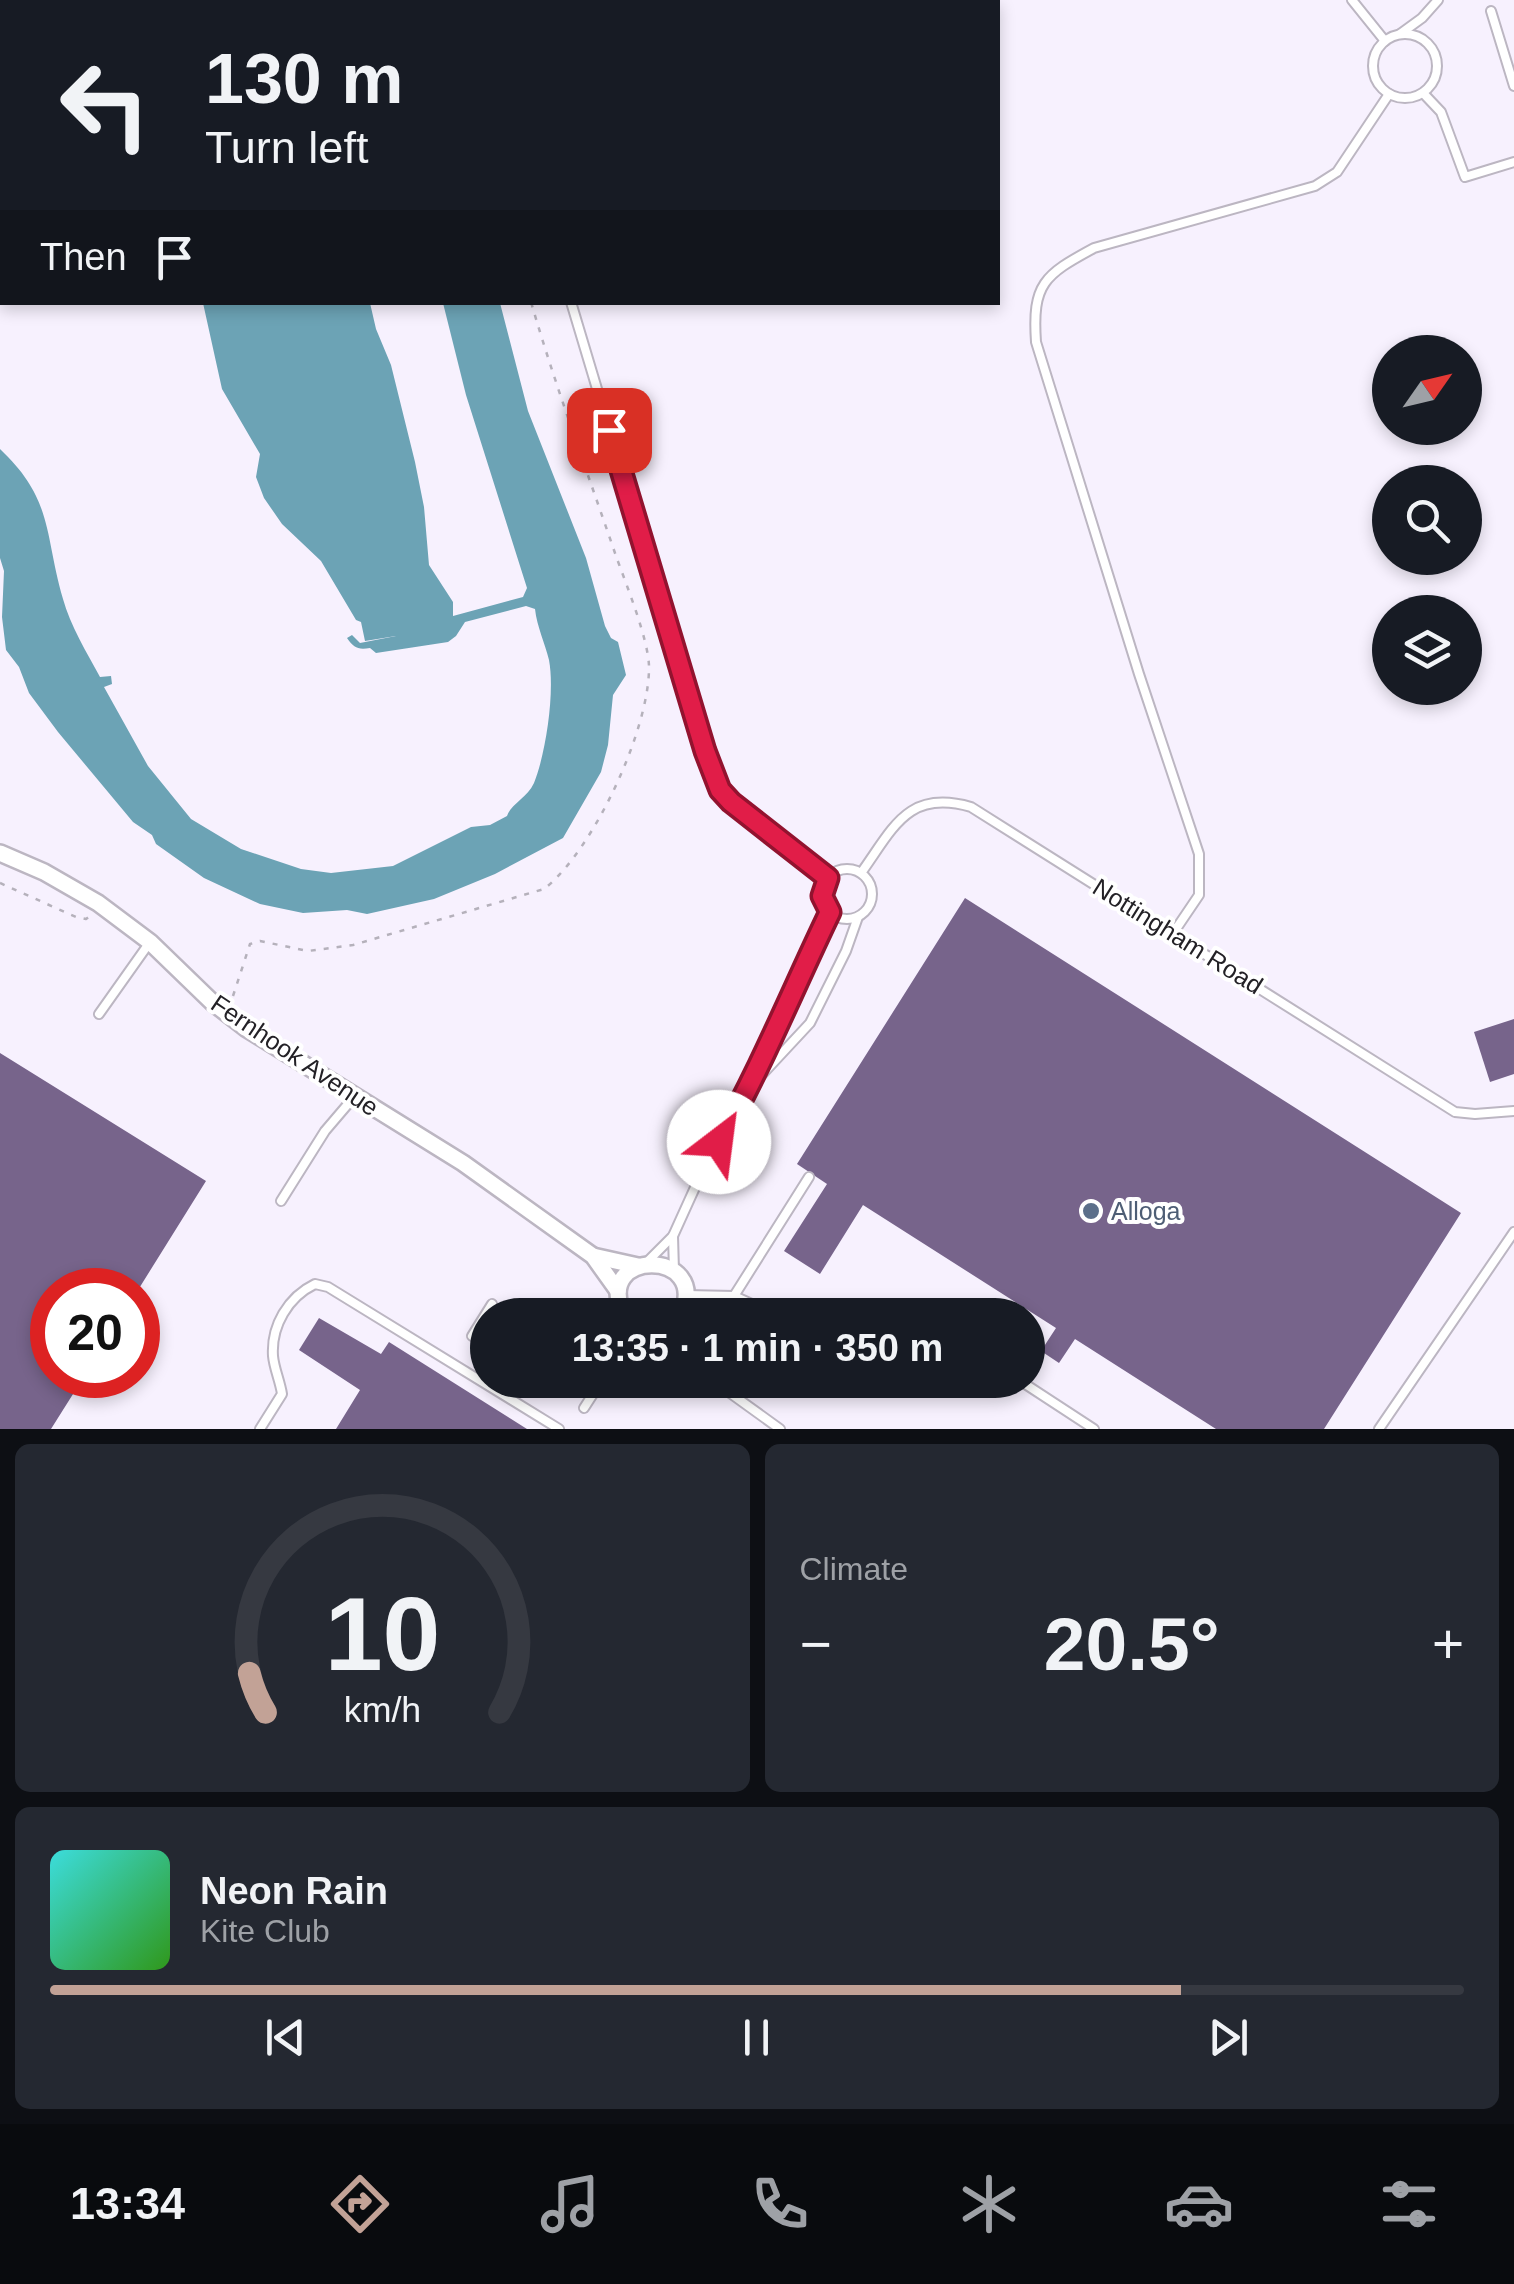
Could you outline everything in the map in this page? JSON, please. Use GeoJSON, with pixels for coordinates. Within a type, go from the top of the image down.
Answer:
{"type":"FeatureCollection","features":[{"type":"Feature","properties":{"kind":"street","name":"Fernhook Avenue"},"geometry":{"type":"LineString","coordinates":[[0,853],[98,902],[150,942],[229,1015],[462,1163],[593,1256],[618,1291]]}},
{"type":"Feature","properties":{"kind":"street","name":"Fernhook Avenue"},"geometry":{"type":"LineString","coordinates":[[593,1256],[656,1263],[674,1271]]}},
{"type":"Feature","properties":{"kind":"street"},"geometry":{"type":"LineString","coordinates":[[620,1298],[618,1291],[629,1272],[642,1264]]}},
{"type":"Feature","properties":{"kind":"street"},"geometry":{"type":"LineString","coordinates":[[674,1271],[685,1298]]}},
{"type":"Feature","properties":{"kind":"lane"},"geometry":{"type":"LineString","coordinates":[[1352,0],[1385,41]]}},
{"type":"Feature","properties":{"kind":"lane"},"geometry":{"type":"LineString","coordinates":[[1400,34],[1424,40],[1434,52],[1436,76],[1423,93],[1405,99],[1389,94],[1378,84],[1373,68],[1376,53],[1385,41],[1422,18],[1438,0]]}},
{"type":"Feature","properties":{"kind":"lane"},"geometry":{"type":"LineString","coordinates":[[1491,11],[1514,86]]}},
{"type":"Feature","properties":{"kind":"lane"},"geometry":{"type":"LineString","coordinates":[[1423,93],[1442,112],[1464,177],[1514,162]]}},
{"type":"Feature","properties":{"kind":"lane"},"geometry":{"type":"LineString","coordinates":[[1174,932],[1198,895],[1198,854],[1036,342],[1033,305],[1046,280],[1066,262],[1094,248],[1314,186],[1337,172],[1389,94]]}},
{"type":"Feature","properties":{"kind":"lane"},"geometry":{"type":"LineString","coordinates":[[572,305],[720,790],[828,878]]}},
{"type":"Feature","properties":{"kind":"lane","name":"Nottingham Road"},"geometry":{"type":"LineString","coordinates":[[861,872],[906,815],[927,801],[947,800],[971,807],[1456,1112],[1514,1110]]}},
{"type":"Feature","properties":{"kind":"lane"},"geometry":{"type":"LineString","coordinates":[[752,1084],[810,1023],[846,951],[858,917],[871,904],[868,878],[861,872],[844,869],[828,878],[822,896],[830,912],[849,919],[858,917]]}},
{"type":"Feature","properties":{"kind":"lane"},"geometry":{"type":"LineString","coordinates":[[674,1271],[674,1236],[702,1172],[752,1084],[830,912]]}},
{"type":"Feature","properties":{"kind":"lane"},"geometry":{"type":"LineString","coordinates":[[99,1014],[150,942]]}},
{"type":"Feature","properties":{"kind":"lane"},"geometry":{"type":"LineString","coordinates":[[281,1201],[325,1130],[354,1097]]}},
{"type":"Feature","properties":{"kind":"lane"},"geometry":{"type":"LineString","coordinates":[[734,1296],[808,1177]]}},
{"type":"Feature","properties":{"kind":"lane"},"geometry":{"type":"LineString","coordinates":[[1380,1429],[1514,1232]]}},
{"type":"Feature","properties":{"kind":"lane"},"geometry":{"type":"LineString","coordinates":[[642,1264],[674,1236]]}},
{"type":"Feature","properties":{"kind":"lane"},"geometry":{"type":"LineString","coordinates":[[260,1429],[282,1394],[273,1358],[275,1334],[287,1306],[315,1284],[367,1309],[559,1429]]}},
{"type":"Feature","properties":{"kind":"lane"},"geometry":{"type":"LineString","coordinates":[[686,1295],[738,1298]]}},
{"type":"Feature","properties":{"kind":"lane"},"geometry":{"type":"LineString","coordinates":[[1045,1397],[1094,1429]]}},
{"type":"Feature","properties":{"kind":"lane"},"geometry":{"type":"LineString","coordinates":[[584,1408],[590,1398]]}},
{"type":"Feature","properties":{"kind":"lane"},"geometry":{"type":"LineString","coordinates":[[737,1398],[780,1429]]}},
{"type":"Feature","properties":{"kind":"path"},"geometry":{"type":"LineString","coordinates":[[229,1015],[250,944],[260,941],[308,951],[353,944],[544,889],[588,838],[628,757],[649,664],[625,580],[556,386],[532,305]]}},
{"type":"Feature","properties":{"kind":"path"},"geometry":{"type":"LineString","coordinates":[[0,883],[86,919],[98,902]]}},
{"type":"Feature","properties":{"kind":"water"},"geometry":{"type":"Polygon","coordinates":[[[203,305],[370,305],[391,365],[415,462],[429,565],[453,602],[453,616],[523,597],[527,588],[466,395],[444,305],[501,305],[528,411],[586,558],[605,626],[618,642],[626,675],[613,695],[601,772],[563,838],[495,874],[434,899],[367,914],[347,910],[303,913],[260,904],[204,878],[156,844],[58,732],[29,693],[19,667],[6,650],[2,617],[4,571],[0,558],[0,449],[17,467],[39,502],[63,599],[79,639],[100,677],[111,676],[112,684],[104,687],[148,766],[191,819],[241,849],[301,869],[331,873],[393,866],[471,827],[490,825],[507,816],[534,783],[546,739],[551,688],[549,660],[535,609],[526,606],[465,622],[448,642],[376,653],[352,644],[347,638],[352,635],[360,643],[396,636],[365,641],[361,622],[356,620],[321,561],[282,524],[264,498],[256,477],[260,454],[222,389],[203,305]]]}},
{"type":"Feature","properties":{"kind":"building"},"geometry":{"type":"Polygon","coordinates":[[[965,898],[1461,1213],[1324,1429],[1216,1429],[1075,1339],[1059,1363],[1045,1354],[1045,1345],[1056,1328],[1045,1321],[1045,1298],[1009,1298],[863,1205],[820,1274],[784,1251],[827,1184],[797,1164],[965,898]]]}},
{"type":"Feature","properties":{"kind":"building"},"geometry":{"type":"Polygon","coordinates":[[[1514,1019],[1514,1074],[1490,1082],[1474,1032],[1514,1019]]]}},
{"type":"Feature","properties":{"kind":"building"},"geometry":{"type":"Polygon","coordinates":[[[0,1053],[206,1181],[152,1268],[30,1268],[30,1398],[71,1398],[51,1429],[0,1429],[0,1053]]]}},
{"type":"Feature","properties":{"kind":"building"},"geometry":{"type":"Polygon","coordinates":[[[319,1318],[381,1354],[389,1342],[470,1393],[470,1398],[478,1398],[527,1429],[336,1429],[360,1390],[299,1350],[319,1318]]]}},
{"type":"Feature","properties":{"kind":"place","name":"Alloga"},"geometry":{"type":"Point","coordinates":[1091,1211]}},
{"type":"Feature","properties":{"kind":"route"},"geometry":{"type":"LineString","coordinates":[[609,430],[720,790],[828,878],[822,896],[830,912],[752,1084],[719,1142]]}}]}
